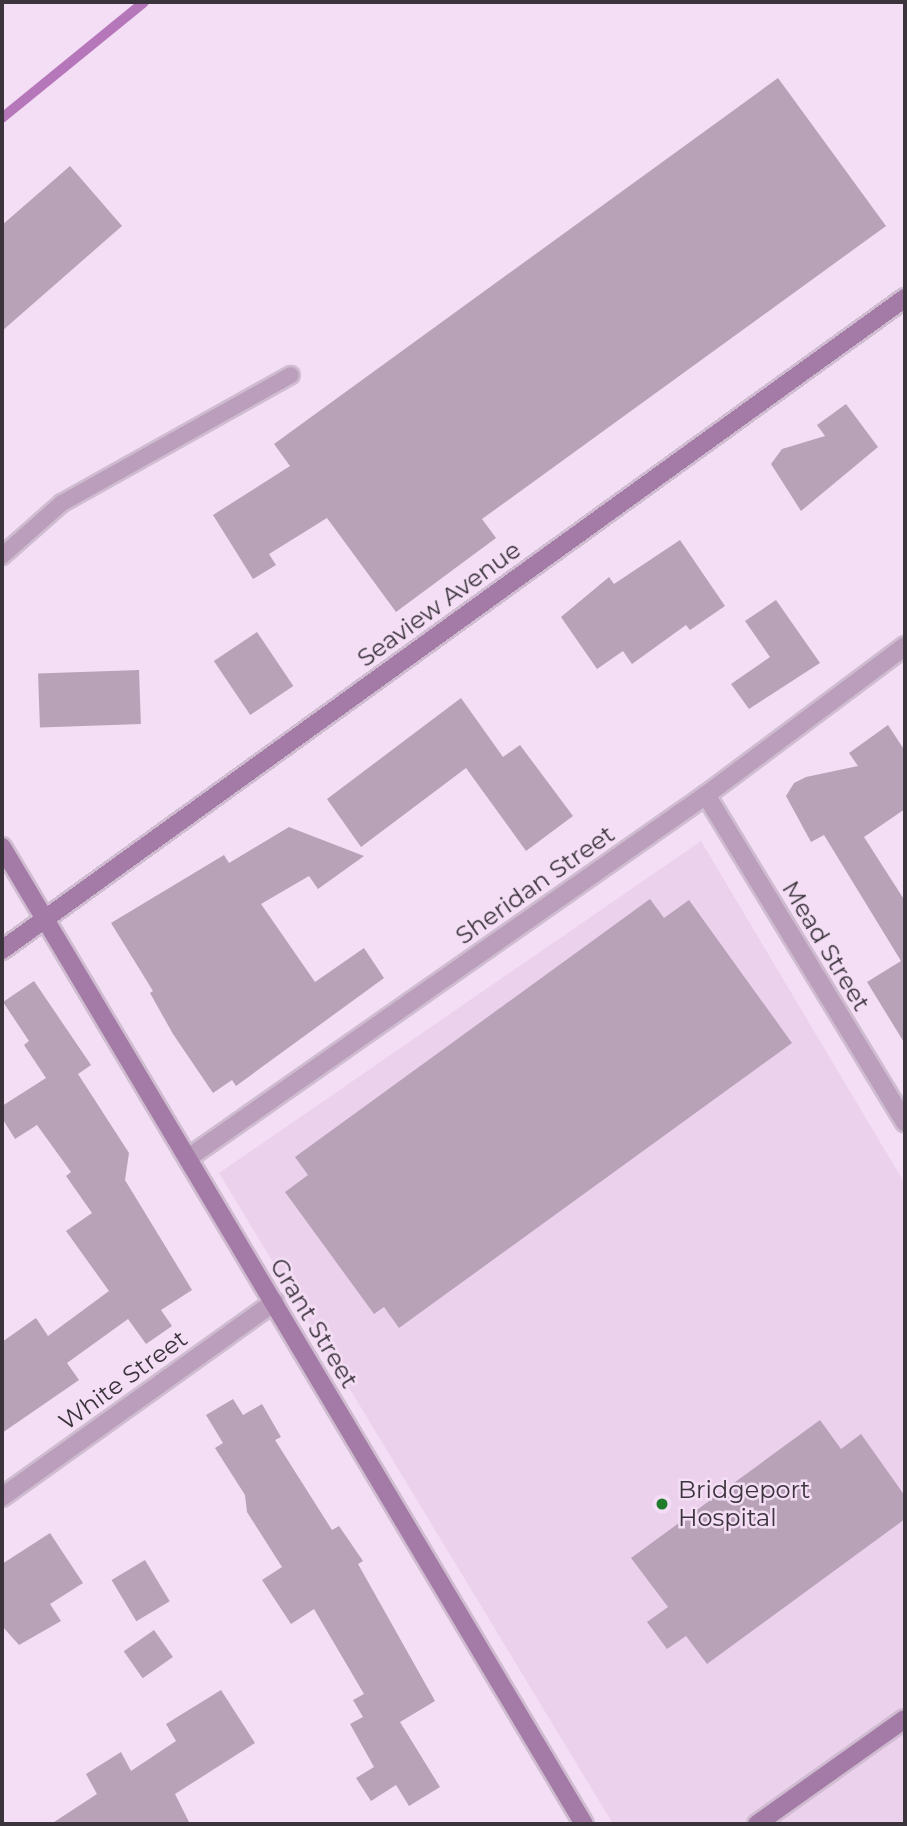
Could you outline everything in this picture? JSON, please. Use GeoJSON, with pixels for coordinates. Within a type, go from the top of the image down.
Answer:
{"type":"FeatureCollection","features":[{"type":"Feature","properties":{"kind":"main road","name":"Seaview Avenue"},"geometry":{"type":"LineString","coordinates":[[2,950],[905,298]]}},
{"type":"Feature","properties":{"kind":"main road","name":"Grant Street"},"geometry":{"type":"LineString","coordinates":[[2,847],[584,1824]]}},
{"type":"Feature","properties":{"kind":"main road"},"geometry":{"type":"LineString","coordinates":[[757,1824],[905,1719]]}},
{"type":"Feature","properties":{"kind":"street","name":"Sheridan Street"},"geometry":{"type":"LineString","coordinates":[[188,1158],[706,795],[905,646]]}},
{"type":"Feature","properties":{"kind":"street","name":"Mead Street"},"geometry":{"type":"LineString","coordinates":[[706,795],[905,1122]]}},
{"type":"Feature","properties":{"kind":"street","name":"White Street"},"geometry":{"type":"LineString","coordinates":[[2,1497],[274,1302]]}},
{"type":"Feature","properties":{"kind":"lane"},"geometry":{"type":"LineString","coordinates":[[2,556],[62,503],[291,374]]}},
{"type":"Feature","properties":{"kind":"shaded area","name":"Bridgeport Hospital"},"geometry":{"type":"Polygon","coordinates":[[[701,841],[905,1184],[905,1824],[613,1824],[219,1173],[701,841]]]}},
{"type":"Feature","properties":{"kind":"building"},"geometry":{"type":"Polygon","coordinates":[[[778,78],[886,226],[482,519],[496,538],[396,612],[327,518],[269,554],[276,565],[253,579],[213,515],[290,466],[274,444],[778,78]]]}},
{"type":"Feature","properties":{"kind":"building"},"geometry":{"type":"Polygon","coordinates":[[[70,166],[122,226],[2,331],[2,225],[70,166]]]}},
{"type":"Feature","properties":{"kind":"building"},"geometry":{"type":"Polygon","coordinates":[[[846,404],[878,447],[801,511],[771,464],[782,449],[825,436],[817,425],[846,404]]]}},
{"type":"Feature","properties":{"kind":"building"},"geometry":{"type":"Polygon","coordinates":[[[680,540],[725,606],[690,630],[686,625],[632,664],[623,651],[597,669],[561,617],[609,577],[614,584],[680,540]]]}},
{"type":"Feature","properties":{"kind":"building"},"geometry":{"type":"Polygon","coordinates":[[[776,600],[820,663],[749,709],[731,684],[770,657],[745,621],[776,600]]]}},
{"type":"Feature","properties":{"kind":"building"},"geometry":{"type":"Polygon","coordinates":[[[257,632],[293,686],[250,715],[214,661],[257,632]]]}},
{"type":"Feature","properties":{"kind":"building"},"geometry":{"type":"Polygon","coordinates":[[[139,670],[141,724],[40,727],[38,674],[139,670]]]}},
{"type":"Feature","properties":{"kind":"building"},"geometry":{"type":"Polygon","coordinates":[[[461,698],[503,757],[520,745],[573,816],[526,851],[466,768],[361,847],[327,799],[461,698]]]}},
{"type":"Feature","properties":{"kind":"building"},"geometry":{"type":"Polygon","coordinates":[[[888,725],[905,751],[905,809],[864,837],[905,901],[905,1044],[867,982],[901,961],[824,835],[811,842],[786,796],[794,783],[806,777],[858,766],[849,753],[888,725]]]}},
{"type":"Feature","properties":{"kind":"building"},"geometry":{"type":"Polygon","coordinates":[[[289,827],[364,856],[318,889],[309,876],[261,904],[315,982],[364,948],[384,978],[236,1086],[232,1080],[213,1093],[173,1034],[150,993],[153,991],[111,923],[224,855],[229,863],[289,827]]]}},
{"type":"Feature","properties":{"kind":"building"},"geometry":{"type":"Polygon","coordinates":[[[650,899],[664,918],[689,900],[792,1043],[399,1328],[384,1307],[374,1314],[285,1192],[308,1175],[295,1157],[650,899]]]}},
{"type":"Feature","properties":{"kind":"building"},"geometry":{"type":"Polygon","coordinates":[[[34,981],[91,1065],[78,1074],[129,1153],[125,1180],[192,1290],[161,1310],[172,1326],[146,1344],[128,1319],[67,1363],[79,1380],[2,1433],[2,1342],[36,1318],[48,1336],[109,1291],[66,1231],[92,1213],[66,1176],[71,1172],[37,1125],[15,1139],[2,1118],[2,1106],[46,1078],[24,1045],[29,1041],[3,1002],[34,981]]]}},
{"type":"Feature","properties":{"kind":"building"},"geometry":{"type":"Polygon","coordinates":[[[233,1399],[243,1415],[262,1404],[281,1437],[275,1440],[332,1530],[339,1526],[363,1561],[358,1564],[435,1701],[400,1722],[440,1787],[409,1806],[396,1785],[371,1801],[356,1778],[374,1767],[350,1724],[363,1717],[353,1700],[364,1694],[314,1609],[291,1624],[262,1580],[282,1567],[247,1512],[245,1495],[215,1448],[223,1443],[206,1415],[233,1399]]]}},
{"type":"Feature","properties":{"kind":"building"},"geometry":{"type":"Polygon","coordinates":[[[820,1420],[841,1449],[861,1434],[905,1496],[905,1519],[707,1664],[686,1636],[667,1649],[647,1622],[668,1607],[631,1558],[820,1420]]]}},
{"type":"Feature","properties":{"kind":"building"},"geometry":{"type":"Polygon","coordinates":[[[50,1533],[83,1583],[50,1604],[61,1621],[19,1645],[2,1626],[2,1564],[50,1533]]]}},
{"type":"Feature","properties":{"kind":"building"},"geometry":{"type":"Polygon","coordinates":[[[145,1560],[170,1601],[136,1621],[112,1580],[145,1560]]]}},
{"type":"Feature","properties":{"kind":"building"},"geometry":{"type":"Polygon","coordinates":[[[154,1630],[173,1657],[143,1678],[124,1651],[154,1630]]]}},
{"type":"Feature","properties":{"kind":"building"},"geometry":{"type":"Polygon","coordinates":[[[221,1690],[255,1743],[175,1794],[190,1824],[51,1824],[97,1794],[86,1774],[121,1752],[131,1771],[176,1741],[166,1724],[221,1690]]]}},
{"type":"Feature","properties":{"kind":"waterway"},"geometry":{"type":"LineString","coordinates":[[2,118],[144,2]]}},
{"type":"Feature","properties":{"kind":"place","name":"Bridgeport Hospital"},"geometry":{"type":"Point","coordinates":[662,1504]}}]}
